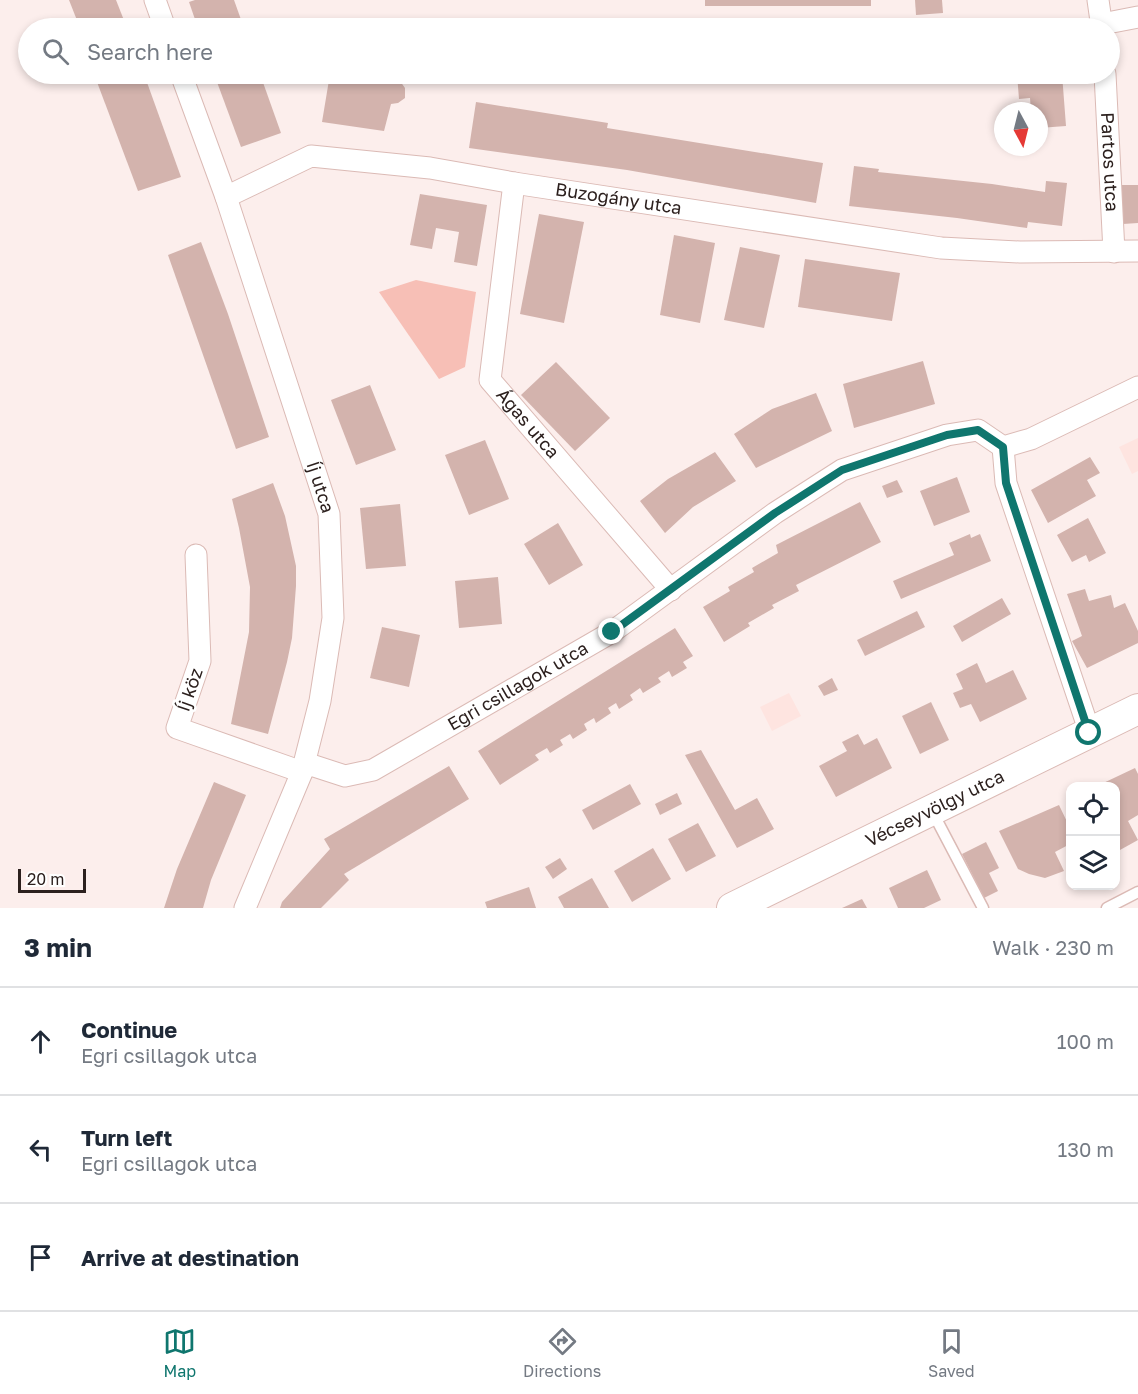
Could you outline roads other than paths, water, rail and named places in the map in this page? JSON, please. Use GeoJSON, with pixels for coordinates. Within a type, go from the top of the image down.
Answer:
{"type":"FeatureCollection","features":[{"type":"Feature","properties":{"kind":"main road","name":"Vécseyvölgy utca"},"geometry":{"type":"LineString","coordinates":[[732,908],[1138,709]]}},
{"type":"Feature","properties":{"kind":"street"},"geometry":{"type":"LineString","coordinates":[[155,0],[161,18]]}},
{"type":"Feature","properties":{"kind":"street"},"geometry":{"type":"LineString","coordinates":[[1098,0],[1101,18]]}},
{"type":"Feature","properties":{"kind":"street"},"geometry":{"type":"LineString","coordinates":[[1120,22],[1138,17]]}},
{"type":"Feature","properties":{"kind":"street","name":"Íj utca"},"geometry":{"type":"LineString","coordinates":[[185,84],[226,196],[329,514],[333,618],[320,700],[303,767],[245,908]]}},
{"type":"Feature","properties":{"kind":"street","name":"Partos utca"},"geometry":{"type":"LineString","coordinates":[[1106,84],[1114,252]]}},
{"type":"Feature","properties":{"kind":"street","name":"Buzogány utca"},"geometry":{"type":"LineString","coordinates":[[226,196],[311,156],[430,168],[514,183],[941,248],[1020,252],[1114,252]]}},
{"type":"Feature","properties":{"kind":"street","name":"Ágas utca"},"geometry":{"type":"LineString","coordinates":[[514,183],[490,380],[672,590]]}},
{"type":"Feature","properties":{"kind":"street"},"geometry":{"type":"LineString","coordinates":[[1114,252],[1138,251]]}},
{"type":"Feature","properties":{"kind":"street"},"geometry":{"type":"LineString","coordinates":[[1089,733],[1006,483],[1003,447],[1031,440],[1138,387]]}},
{"type":"Feature","properties":{"kind":"street","name":"Egri csillagok utca"},"geometry":{"type":"LineString","coordinates":[[303,767],[345,776],[374,770],[612,632],[775,513],[842,470],[947,435],[978,430],[1003,447]]}},
{"type":"Feature","properties":{"kind":"street","name":"Íj köz"},"geometry":{"type":"LineString","coordinates":[[196,555],[200,661],[177,728],[303,767]]}},
{"type":"Feature","properties":{"kind":"lane"},"geometry":{"type":"LineString","coordinates":[[932,811],[983,908]]}},
{"type":"Feature","properties":{"kind":"lane"},"geometry":{"type":"LineString","coordinates":[[1107,908],[1138,892]]}}]}
